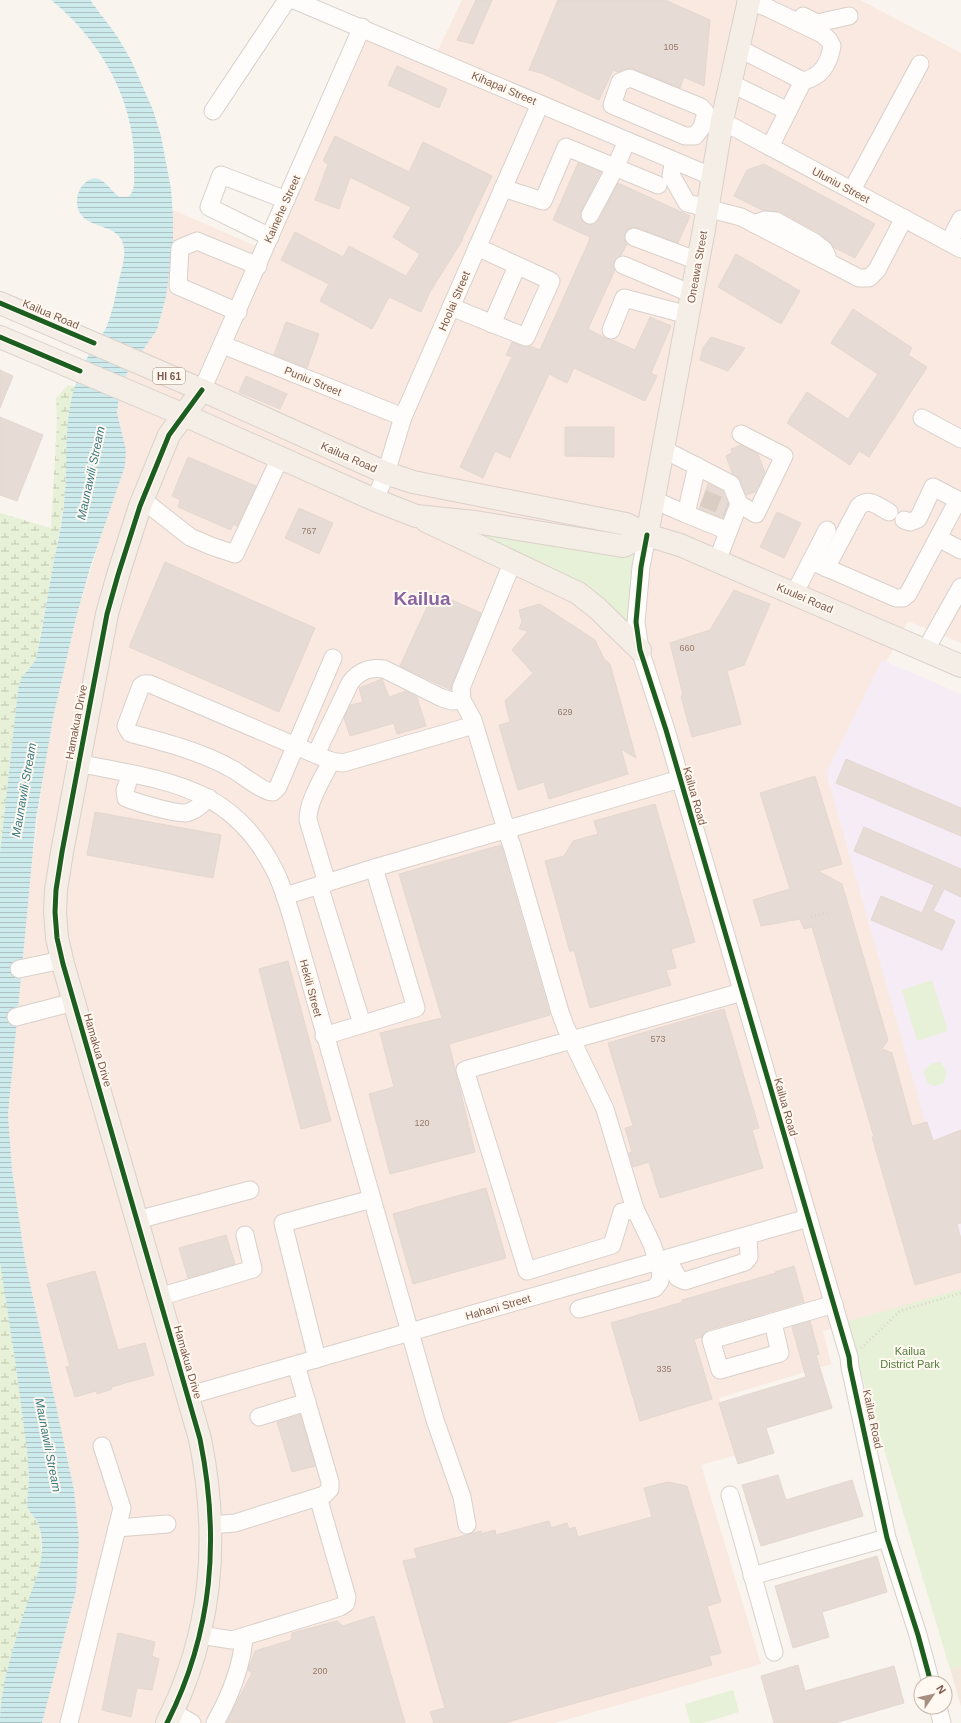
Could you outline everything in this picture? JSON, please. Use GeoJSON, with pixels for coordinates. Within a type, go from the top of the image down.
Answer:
{"type":"FeatureCollection","features":[{"type":"Feature","properties":{"kind":"main road","name":"Oneawa Street"},"geometry":{"type":"LineString","coordinates":[[647,536],[708,209],[722,121],[749,1]]}},
{"type":"Feature","properties":{"kind":"main road","name":"Kailua Road"},"geometry":{"type":"LineString","coordinates":[[0,303],[202,390],[386,473],[413,482],[626,524],[647,536]]}},
{"type":"Feature","properties":{"kind":"main road"},"geometry":{"type":"LineString","coordinates":[[0,337],[184,415],[375,500],[416,516],[457,537],[513,561],[578,594],[597,608],[640,650]]}},
{"type":"Feature","properties":{"kind":"main road","name":"Hamakua Drive"},"geometry":{"type":"LineString","coordinates":[[170,1717],[185,1682],[200,1635],[210,1575],[211,1525],[205,1466],[187,1396],[62,960],[57,938],[55,912],[56,890],[78,764],[107,614],[118,575],[143,500],[169,435],[202,390]]}},
{"type":"Feature","properties":{"kind":"main road"},"geometry":{"type":"LineString","coordinates":[[416,516],[475,522],[623,546],[647,536]]}},
{"type":"Feature","properties":{"kind":"main road","name":"Kuulei Road"},"geometry":{"type":"LineString","coordinates":[[647,536],[680,545],[961,666]]}},
{"type":"Feature","properties":{"kind":"street"},"geometry":{"type":"LineString","coordinates":[[213,111],[287,0]]}},
{"type":"Feature","properties":{"kind":"street","name":"Kihapai Street"},"geometry":{"type":"LineString","coordinates":[[294,0],[362,27],[713,177]]}},
{"type":"Feature","properties":{"kind":"street"},"geometry":{"type":"LineString","coordinates":[[773,0],[817,23],[849,16]]}},
{"type":"Feature","properties":{"kind":"street"},"geometry":{"type":"LineString","coordinates":[[738,48],[803,81],[811,79],[824,69],[832,46],[829,40],[822,34],[768,8],[749,1]]}},
{"type":"Feature","properties":{"kind":"street","name":"Kainehe Street"},"geometry":{"type":"LineString","coordinates":[[202,390],[238,312],[362,27]]}},
{"type":"Feature","properties":{"kind":"street"},"geometry":{"type":"LineString","coordinates":[[852,190],[920,64]]}},
{"type":"Feature","properties":{"kind":"street"},"geometry":{"type":"LineString","coordinates":[[630,78],[701,107],[706,113],[702,128],[695,136],[685,136],[612,105],[620,82],[630,78]]}},
{"type":"Feature","properties":{"kind":"street"},"geometry":{"type":"LineString","coordinates":[[770,146],[803,81]]}},
{"type":"Feature","properties":{"kind":"street"},"geometry":{"type":"LineString","coordinates":[[730,83],[788,111]]}},
{"type":"Feature","properties":{"kind":"street","name":"Hoolai Street"},"geometry":{"type":"LineString","coordinates":[[375,500],[386,473],[403,417],[540,104]]}},
{"type":"Feature","properties":{"kind":"street","name":"Uluniu Street"},"geometry":{"type":"LineString","coordinates":[[722,121],[955,246]]}},
{"type":"Feature","properties":{"kind":"street"},"geometry":{"type":"LineString","coordinates":[[590,215],[615,168],[627,141]]}},
{"type":"Feature","properties":{"kind":"street"},"geometry":{"type":"LineString","coordinates":[[503,188],[543,201],[566,147],[658,185]]}},
{"type":"Feature","properties":{"kind":"street"},"geometry":{"type":"LineString","coordinates":[[674,161],[671,175],[687,203],[741,217],[859,278],[869,278],[876,270],[904,218]]}},
{"type":"Feature","properties":{"kind":"street"},"geometry":{"type":"LineString","coordinates":[[270,237],[209,207],[220,175],[286,200]]}},
{"type":"Feature","properties":{"kind":"street"},"geometry":{"type":"LineString","coordinates":[[955,246],[961,219]]}},
{"type":"Feature","properties":{"kind":"street"},"geometry":{"type":"LineString","coordinates":[[634,237],[698,261]]}},
{"type":"Feature","properties":{"kind":"street"},"geometry":{"type":"LineString","coordinates":[[238,312],[178,286],[180,248],[197,241],[258,266]]}},
{"type":"Feature","properties":{"kind":"street"},"geometry":{"type":"LineString","coordinates":[[451,307],[526,337],[551,281],[477,247]]}},
{"type":"Feature","properties":{"kind":"street"},"geometry":{"type":"LineString","coordinates":[[623,265],[692,294]]}},
{"type":"Feature","properties":{"kind":"street"},"geometry":{"type":"LineString","coordinates":[[492,324],[517,266]]}},
{"type":"Feature","properties":{"kind":"street"},"geometry":{"type":"LineString","coordinates":[[611,330],[624,298],[688,315]]}},
{"type":"Feature","properties":{"kind":"street","name":"Puniu Street"},"geometry":{"type":"LineString","coordinates":[[223,345],[403,417]]}},
{"type":"Feature","properties":{"kind":"street"},"geometry":{"type":"LineString","coordinates":[[922,418],[961,439]]}},
{"type":"Feature","properties":{"kind":"street"},"geometry":{"type":"LineString","coordinates":[[734,508],[756,514],[784,456],[741,434]]}},
{"type":"Feature","properties":{"kind":"street"},"geometry":{"type":"LineString","coordinates":[[663,449],[731,484],[734,508],[728,531],[717,561]]}},
{"type":"Feature","properties":{"kind":"street"},"geometry":{"type":"LineString","coordinates":[[143,500],[190,537],[235,554],[280,458]]}},
{"type":"Feature","properties":{"kind":"street"},"geometry":{"type":"LineString","coordinates":[[686,514],[697,496],[697,466]]}},
{"type":"Feature","properties":{"kind":"street"},"geometry":{"type":"LineString","coordinates":[[811,561],[826,568],[896,598],[903,598],[908,594],[958,500],[933,487],[918,518],[910,522],[871,502],[866,502],[860,506],[826,568]]}},
{"type":"Feature","properties":{"kind":"street"},"geometry":{"type":"LineString","coordinates":[[654,500],[728,531]]}},
{"type":"Feature","properties":{"kind":"street"},"geometry":{"type":"LineString","coordinates":[[794,594],[826,530]]}},
{"type":"Feature","properties":{"kind":"street","name":"Kailua Road"},"geometry":{"type":"LineString","coordinates":[[647,536],[636,605],[636,622],[640,650],[655,693],[849,1357],[888,1538],[929,1675]]}},
{"type":"Feature","properties":{"kind":"street"},"geometry":{"type":"LineString","coordinates":[[938,538],[961,550]]}},
{"type":"Feature","properties":{"kind":"street"},"geometry":{"type":"LineString","coordinates":[[513,561],[462,688],[462,700],[474,725],[512,846],[560,1012],[605,1109],[628,1211],[663,1262],[678,1278],[685,1281],[745,1262],[749,1257],[748,1236]]}},
{"type":"Feature","properties":{"kind":"street"},"geometry":{"type":"LineString","coordinates":[[925,651],[961,587]]}},
{"type":"Feature","properties":{"kind":"street"},"geometry":{"type":"LineString","coordinates":[[333,658],[295,746],[278,787],[276,790],[271,792],[224,765],[203,755],[181,747],[133,734],[127,730],[126,722],[141,686],[147,684],[295,746],[316,754],[331,761],[343,763],[474,725]]}},
{"type":"Feature","properties":{"kind":"street"},"geometry":{"type":"LineString","coordinates":[[316,754],[350,683],[363,671],[376,668],[384,669],[442,698],[452,701],[462,700]]}},
{"type":"Feature","properties":{"kind":"street"},"geometry":{"type":"LineString","coordinates":[[331,761],[312,801],[308,814],[308,820],[323,884],[362,1024]]}},
{"type":"Feature","properties":{"kind":"street","name":"Hekili Street"},"geometry":{"type":"LineString","coordinates":[[78,764],[181,785],[209,798],[232,815],[252,836],[264,851],[275,870],[285,896],[435,1420],[462,1497],[467,1525]]}},
{"type":"Feature","properties":{"kind":"street"},"geometry":{"type":"LineString","coordinates":[[131,774],[125,790],[126,798],[132,801],[185,813],[196,809],[209,798]]}},
{"type":"Feature","properties":{"kind":"street"},"geometry":{"type":"LineString","coordinates":[[285,896],[374,868],[680,779]]}},
{"type":"Feature","properties":{"kind":"street"},"geometry":{"type":"LineString","coordinates":[[324,1036],[416,1008],[374,868]]}},
{"type":"Feature","properties":{"kind":"street"},"geometry":{"type":"LineString","coordinates":[[19,969],[62,960]]}},
{"type":"Feature","properties":{"kind":"street"},"geometry":{"type":"LineString","coordinates":[[628,1211],[612,1245],[527,1271],[465,1070],[571,1038],[742,992]]}},
{"type":"Feature","properties":{"kind":"street"},"geometry":{"type":"LineString","coordinates":[[16,1017],[74,1002]]}},
{"type":"Feature","properties":{"kind":"street"},"geometry":{"type":"LineString","coordinates":[[137,1220],[250,1190]]}},
{"type":"Feature","properties":{"kind":"street"},"geometry":{"type":"LineString","coordinates":[[317,1358],[283,1223],[372,1199]]}},
{"type":"Feature","properties":{"kind":"street","name":"Hahani Street"},"geometry":{"type":"LineString","coordinates":[[187,1396],[409,1332],[663,1262],[808,1218]]}},
{"type":"Feature","properties":{"kind":"street"},"geometry":{"type":"LineString","coordinates":[[159,1297],[254,1269],[245,1235]]}},
{"type":"Feature","properties":{"kind":"street"},"geometry":{"type":"LineString","coordinates":[[579,1309],[655,1288],[660,1281],[663,1262]]}},
{"type":"Feature","properties":{"kind":"street"},"geometry":{"type":"LineString","coordinates":[[773,1323],[834,1304]]}},
{"type":"Feature","properties":{"kind":"street"},"geometry":{"type":"LineString","coordinates":[[211,1525],[235,1524],[328,1492],[331,1486],[296,1365]]}},
{"type":"Feature","properties":{"kind":"street"},"geometry":{"type":"LineString","coordinates":[[259,1418],[307,1402]]}},
{"type":"Feature","properties":{"kind":"street"},"geometry":{"type":"LineString","coordinates":[[69,1723],[122,1508],[102,1446]]}},
{"type":"Feature","properties":{"kind":"street"},"geometry":{"type":"LineString","coordinates":[[730,1495],[774,1652]]}},
{"type":"Feature","properties":{"kind":"street"},"geometry":{"type":"LineString","coordinates":[[200,1635],[228,1641],[340,1607],[346,1602],[347,1597],[318,1496]]}},
{"type":"Feature","properties":{"kind":"street"},"geometry":{"type":"LineString","coordinates":[[117,1528],[167,1524]]}},
{"type":"Feature","properties":{"kind":"street"},"geometry":{"type":"LineString","coordinates":[[752,1576],[888,1538]]}},
{"type":"Feature","properties":{"kind":"street"},"geometry":{"type":"LineString","coordinates":[[215,1723],[223,1707],[238,1666],[243,1648],[244,1637]]}},
{"type":"Feature","properties":{"kind":"street"},"geometry":{"type":"LineString","coordinates":[[170,1717],[192,1723]]}},
{"type":"Feature","properties":{"kind":"path"},"geometry":{"type":"LineString","coordinates":[[811,917],[828,912]]}},
{"type":"Feature","properties":{"kind":"path"},"geometry":{"type":"LineString","coordinates":[[849,1357],[900,1311],[961,1294]]}},
{"type":"Feature","properties":{"kind":"shaded area"},"geometry":{"type":"Polygon","coordinates":[[[462,0],[860,0],[961,53],[961,643],[908,621],[828,772],[961,1226],[961,1291],[823,1331],[831,1364],[719,1398],[736,1455],[701,1465],[761,1664],[555,1723],[42,1723],[76,1591],[79,1539],[74,1490],[25,1260],[12,1170],[8,1115],[31,871],[44,768],[53,718],[76,618],[107,517],[125,466],[126,450],[117,413],[120,390],[128,371],[157,330],[159,324],[166,297],[173,210],[272,253],[364,39],[431,65],[462,0]]]}},
{"type":"Feature","properties":{"kind":"shaded area"},"geometry":{"type":"Polygon","coordinates":[[[882,660],[961,694],[961,1249],[826,773],[882,660]]]}},
{"type":"Feature","properties":{"kind":"shaded area"},"geometry":{"type":"Polygon","coordinates":[[[961,1666],[961,1706],[953,1675],[950,1669],[961,1666]]]}},
{"type":"Feature","properties":{"kind":"green space"},"geometry":{"type":"Polygon","coordinates":[[[68,385],[75,387],[71,402],[68,433],[64,505],[36,659],[25,672],[18,690],[0,853],[0,513],[51,528],[57,422],[56,398],[68,385]]]}},
{"type":"Feature","properties":{"kind":"green space"},"geometry":{"type":"Polygon","coordinates":[[[475,522],[621,545],[647,535],[636,622],[614,625],[457,537],[475,522]]]}},
{"type":"Feature","properties":{"kind":"green space"},"geometry":{"type":"Polygon","coordinates":[[[932,980],[948,1031],[917,1041],[902,990],[932,980]]]}},
{"type":"Feature","properties":{"kind":"green space"},"geometry":{"type":"Polygon","coordinates":[[[941,1062],[947,1073],[944,1083],[935,1086],[927,1083],[924,1072],[930,1064],[941,1062]]]}},
{"type":"Feature","properties":{"kind":"green space"},"geometry":{"type":"Polygon","coordinates":[[[0,1262],[24,1424],[29,1479],[27,1506],[40,1530],[42,1557],[38,1575],[17,1636],[9,1667],[0,1715],[0,1262]]]}},
{"type":"Feature","properties":{"kind":"green space","name":"Kailua District Park"},"geometry":{"type":"Polygon","coordinates":[[[961,1289],[961,1666],[950,1669],[846,1322],[961,1289]]]}},
{"type":"Feature","properties":{"kind":"green space"},"geometry":{"type":"Polygon","coordinates":[[[733,1690],[739,1712],[703,1723],[690,1723],[685,1704],[733,1690]]]}},
{"type":"Feature","properties":{"kind":"water","name":"Maunawili Stream"},"geometry":{"type":"Polygon","coordinates":[[[51,0],[90,0],[117,36],[131,60],[153,110],[161,136],[171,189],[173,244],[166,297],[157,330],[128,371],[120,390],[117,413],[126,450],[125,466],[90,568],[76,618],[53,718],[36,819],[8,1115],[12,1170],[25,1260],[74,1490],[79,1539],[76,1591],[42,1723],[0,1723],[5,1679],[22,1620],[39,1571],[42,1548],[41,1534],[38,1524],[27,1506],[29,1478],[27,1450],[0,1262],[0,853],[18,690],[23,676],[36,659],[62,519],[71,401],[77,381],[85,363],[108,323],[124,257],[123,244],[119,236],[111,230],[85,219],[79,212],[77,201],[81,188],[91,179],[96,178],[100,180],[120,197],[128,197],[131,194],[134,180],[133,145],[129,121],[122,98],[112,75],[100,54],[85,34],[69,16],[51,0]]]}},
{"type":"Feature","properties":{"kind":"building"},"geometry":{"type":"Polygon","coordinates":[[[476,0],[492,0],[473,44],[457,40],[476,0]]]}},
{"type":"Feature","properties":{"kind":"building"},"geometry":{"type":"Polygon","coordinates":[[[558,0],[665,0],[710,20],[704,86],[684,77],[680,88],[634,69],[626,69],[617,72],[613,70],[599,100],[541,73],[529,70],[558,0]]]}},
{"type":"Feature","properties":{"kind":"building"},"geometry":{"type":"Polygon","coordinates":[[[397,66],[447,89],[439,108],[388,85],[397,66]]]}},
{"type":"Feature","properties":{"kind":"building"},"geometry":{"type":"Polygon","coordinates":[[[335,136],[409,172],[423,142],[492,176],[463,239],[430,292],[421,312],[389,297],[372,329],[320,301],[329,284],[281,260],[295,232],[343,257],[349,246],[406,276],[420,254],[393,237],[411,207],[350,177],[339,209],[315,200],[328,164],[323,161],[335,136]]]}},
{"type":"Feature","properties":{"kind":"building"},"geometry":{"type":"Polygon","coordinates":[[[578,163],[601,172],[581,211],[581,220],[586,224],[591,225],[599,220],[618,183],[690,216],[678,243],[638,228],[632,227],[627,230],[624,238],[627,244],[621,255],[614,261],[613,266],[615,270],[588,329],[607,339],[635,350],[650,317],[671,326],[651,373],[657,376],[645,401],[574,368],[567,383],[549,374],[510,458],[495,451],[483,478],[460,467],[512,357],[506,355],[512,342],[540,350],[589,241],[590,237],[553,220],[578,163]]]}},
{"type":"Feature","properties":{"kind":"building"},"geometry":{"type":"Polygon","coordinates":[[[764,164],[875,224],[855,258],[833,247],[819,233],[781,212],[762,210],[734,196],[747,170],[764,164]]]}},
{"type":"Feature","properties":{"kind":"building"},"geometry":{"type":"Polygon","coordinates":[[[736,254],[800,291],[781,324],[718,287],[736,254]]]}},
{"type":"Feature","properties":{"kind":"building"},"geometry":{"type":"Polygon","coordinates":[[[853,309],[912,348],[908,355],[927,367],[869,457],[859,451],[850,465],[787,423],[807,392],[848,419],[878,374],[831,343],[853,309]]]}},
{"type":"Feature","properties":{"kind":"building"},"geometry":{"type":"Polygon","coordinates":[[[286,322],[319,334],[307,368],[274,355],[286,322]]]}},
{"type":"Feature","properties":{"kind":"building"},"geometry":{"type":"Polygon","coordinates":[[[711,337],[745,348],[728,371],[700,360],[703,348],[711,337]]]}},
{"type":"Feature","properties":{"kind":"building"},"geometry":{"type":"Polygon","coordinates":[[[0,370],[13,376],[0,408],[0,370]]]}},
{"type":"Feature","properties":{"kind":"building"},"geometry":{"type":"Polygon","coordinates":[[[246,376],[287,394],[280,409],[239,392],[246,376]]]}},
{"type":"Feature","properties":{"kind":"building"},"geometry":{"type":"Polygon","coordinates":[[[0,417],[43,435],[17,501],[0,495],[0,417]]]}},
{"type":"Feature","properties":{"kind":"building"},"geometry":{"type":"Polygon","coordinates":[[[565,427],[614,427],[614,457],[565,456],[565,427]]]}},
{"type":"Feature","properties":{"kind":"building"},"geometry":{"type":"Polygon","coordinates":[[[741,445],[758,454],[765,473],[755,492],[746,495],[738,475],[737,477],[732,473],[726,456],[732,453],[731,449],[741,445]]]}},
{"type":"Feature","properties":{"kind":"building"},"geometry":{"type":"Polygon","coordinates":[[[188,457],[256,486],[237,526],[233,524],[231,530],[178,507],[180,500],[172,496],[188,457]]]}},
{"type":"Feature","properties":{"kind":"building"},"geometry":{"type":"Polygon","coordinates":[[[708,484],[723,491],[728,504],[723,518],[699,509],[708,484]]]}},
{"type":"Feature","properties":{"kind":"building"},"geometry":{"type":"Polygon","coordinates":[[[299,508],[333,523],[319,554],[285,538],[299,508]]]}},
{"type":"Feature","properties":{"kind":"building"},"geometry":{"type":"Polygon","coordinates":[[[777,512],[801,523],[784,558],[760,547],[777,512]]]}},
{"type":"Feature","properties":{"kind":"building"},"geometry":{"type":"Polygon","coordinates":[[[165,562],[315,628],[279,712],[129,647],[165,562]]]}},
{"type":"Feature","properties":{"kind":"building"},"geometry":{"type":"Polygon","coordinates":[[[734,590],[770,604],[744,665],[727,671],[741,724],[692,737],[681,696],[683,695],[670,643],[710,630],[734,590]]]}},
{"type":"Feature","properties":{"kind":"building"},"geometry":{"type":"Polygon","coordinates":[[[434,592],[481,613],[452,684],[451,690],[400,666],[434,592]]]}},
{"type":"Feature","properties":{"kind":"building"},"geometry":{"type":"Polygon","coordinates":[[[540,604],[595,640],[604,659],[610,664],[636,758],[621,749],[628,774],[549,799],[544,782],[518,790],[499,725],[510,722],[505,701],[533,673],[512,650],[528,631],[519,629],[522,622],[519,610],[540,604]]]}},
{"type":"Feature","properties":{"kind":"building"},"geometry":{"type":"Polygon","coordinates":[[[382,679],[389,697],[406,691],[417,697],[426,726],[397,734],[394,723],[350,736],[344,718],[350,705],[363,702],[359,688],[382,679]]]}},
{"type":"Feature","properties":{"kind":"building"},"geometry":{"type":"Polygon","coordinates":[[[846,759],[961,808],[961,836],[836,783],[846,759]]]}},
{"type":"Feature","properties":{"kind":"building"},"geometry":{"type":"Polygon","coordinates":[[[815,776],[842,864],[818,871],[842,884],[888,1040],[882,1049],[892,1053],[912,1126],[927,1122],[933,1141],[961,1130],[961,1223],[957,1224],[961,1239],[961,1272],[915,1285],[872,1137],[874,1137],[812,927],[804,929],[800,919],[761,926],[753,900],[790,889],[760,793],[815,776]]]}},
{"type":"Feature","properties":{"kind":"building"},"geometry":{"type":"Polygon","coordinates":[[[655,804],[695,942],[671,949],[676,968],[666,970],[671,985],[590,1008],[574,950],[570,952],[545,861],[564,856],[573,841],[598,834],[594,821],[655,804]]]}},
{"type":"Feature","properties":{"kind":"building"},"geometry":{"type":"Polygon","coordinates":[[[95,812],[221,835],[213,878],[87,855],[95,812]]]}},
{"type":"Feature","properties":{"kind":"building"},"geometry":{"type":"Polygon","coordinates":[[[864,827],[961,869],[961,897],[944,889],[933,911],[955,921],[942,950],[871,920],[881,896],[922,913],[934,885],[854,851],[864,827]]]}},
{"type":"Feature","properties":{"kind":"building"},"geometry":{"type":"Polygon","coordinates":[[[501,845],[550,1015],[449,1044],[475,1152],[390,1174],[369,1094],[394,1087],[380,1033],[442,1018],[399,874],[501,845]]]}},
{"type":"Feature","properties":{"kind":"building"},"geometry":{"type":"Polygon","coordinates":[[[288,961],[331,1121],[301,1129],[259,969],[288,961]]]}},
{"type":"Feature","properties":{"kind":"building"},"geometry":{"type":"Polygon","coordinates":[[[724,1009],[759,1128],[752,1130],[763,1168],[660,1198],[649,1162],[633,1167],[629,1153],[632,1152],[625,1128],[633,1126],[608,1043],[724,1009]]]}},
{"type":"Feature","properties":{"kind":"building"},"geometry":{"type":"Polygon","coordinates":[[[486,1188],[506,1258],[413,1284],[393,1214],[486,1188]]]}},
{"type":"Feature","properties":{"kind":"building"},"geometry":{"type":"Polygon","coordinates":[[[226,1235],[235,1264],[188,1278],[179,1248],[226,1235]]]}},
{"type":"Feature","properties":{"kind":"building"},"geometry":{"type":"Polygon","coordinates":[[[794,1266],[804,1302],[708,1330],[702,1337],[694,1339],[712,1399],[640,1421],[611,1323],[683,1302],[682,1300],[776,1273],[775,1272],[794,1266]]]}},
{"type":"Feature","properties":{"kind":"building"},"geometry":{"type":"Polygon","coordinates":[[[95,1271],[118,1350],[145,1343],[154,1375],[111,1387],[112,1389],[97,1394],[96,1391],[75,1397],[66,1367],[70,1366],[47,1284],[95,1271]]]}},
{"type":"Feature","properties":{"kind":"building"},"geometry":{"type":"Polygon","coordinates":[[[810,1321],[819,1354],[816,1355],[832,1408],[766,1428],[774,1453],[738,1464],[719,1403],[806,1377],[792,1327],[810,1321]]]}},
{"type":"Feature","properties":{"kind":"building"},"geometry":{"type":"Polygon","coordinates":[[[300,1415],[315,1466],[292,1472],[277,1422],[300,1415]]]}},
{"type":"Feature","properties":{"kind":"building"},"geometry":{"type":"Polygon","coordinates":[[[778,1475],[786,1500],[852,1480],[863,1516],[761,1546],[742,1485],[778,1475]]]}},
{"type":"Feature","properties":{"kind":"building"},"geometry":{"type":"Polygon","coordinates":[[[668,1482],[687,1486],[721,1602],[707,1606],[721,1653],[709,1656],[712,1665],[504,1723],[434,1723],[430,1712],[445,1708],[403,1561],[417,1558],[414,1549],[481,1531],[481,1534],[495,1530],[496,1535],[549,1521],[551,1528],[567,1523],[569,1529],[575,1527],[578,1537],[652,1517],[644,1488],[668,1482]]]}},
{"type":"Feature","properties":{"kind":"building"},"geometry":{"type":"Polygon","coordinates":[[[877,1556],[887,1592],[822,1612],[829,1637],[793,1648],[775,1586],[877,1556]]]}},
{"type":"Feature","properties":{"kind":"building"},"geometry":{"type":"Polygon","coordinates":[[[374,1616],[405,1723],[226,1723],[252,1673],[248,1670],[255,1651],[291,1640],[292,1633],[337,1621],[343,1626],[374,1616]]]}},
{"type":"Feature","properties":{"kind":"building"},"geometry":{"type":"Polygon","coordinates":[[[118,1633],[155,1642],[152,1656],[159,1659],[152,1690],[137,1688],[131,1717],[102,1710],[118,1633]]]}},
{"type":"Feature","properties":{"kind":"building"},"geometry":{"type":"Polygon","coordinates":[[[798,1665],[805,1691],[894,1666],[904,1703],[835,1723],[774,1723],[761,1676],[798,1665]]]}},
{"type":"Feature","properties":{"kind":"tunnel"},"geometry":{"type":"LineString","coordinates":[[703,498],[727,508]]}},
{"type":"Feature","properties":{"kind":"cycle path"},"geometry":{"type":"LineString","coordinates":[[0,303],[94,343]]}},
{"type":"Feature","properties":{"kind":"cycle path"},"geometry":{"type":"LineString","coordinates":[[0,337],[80,371]]}},
{"type":"Feature","properties":{"kind":"cycle path"},"geometry":{"type":"LineString","coordinates":[[167,1723],[182,1689],[194,1654],[203,1619],[208,1584],[210,1548],[210,1512],[206,1476],[200,1439],[63,964],[57,938],[55,912],[56,890],[62,852],[107,614],[140,506],[169,435],[202,390]]}},
{"type":"Feature","properties":{"kind":"cycle path"},"geometry":{"type":"LineString","coordinates":[[647,535],[641,567],[636,622],[640,650],[666,730],[849,1357],[887,1538],[918,1635],[929,1675]]}},
{"type":"Feature","properties":{"kind":"district","name":"Kailua"},"geometry":{"type":"Point","coordinates":[422,598]}}]}
